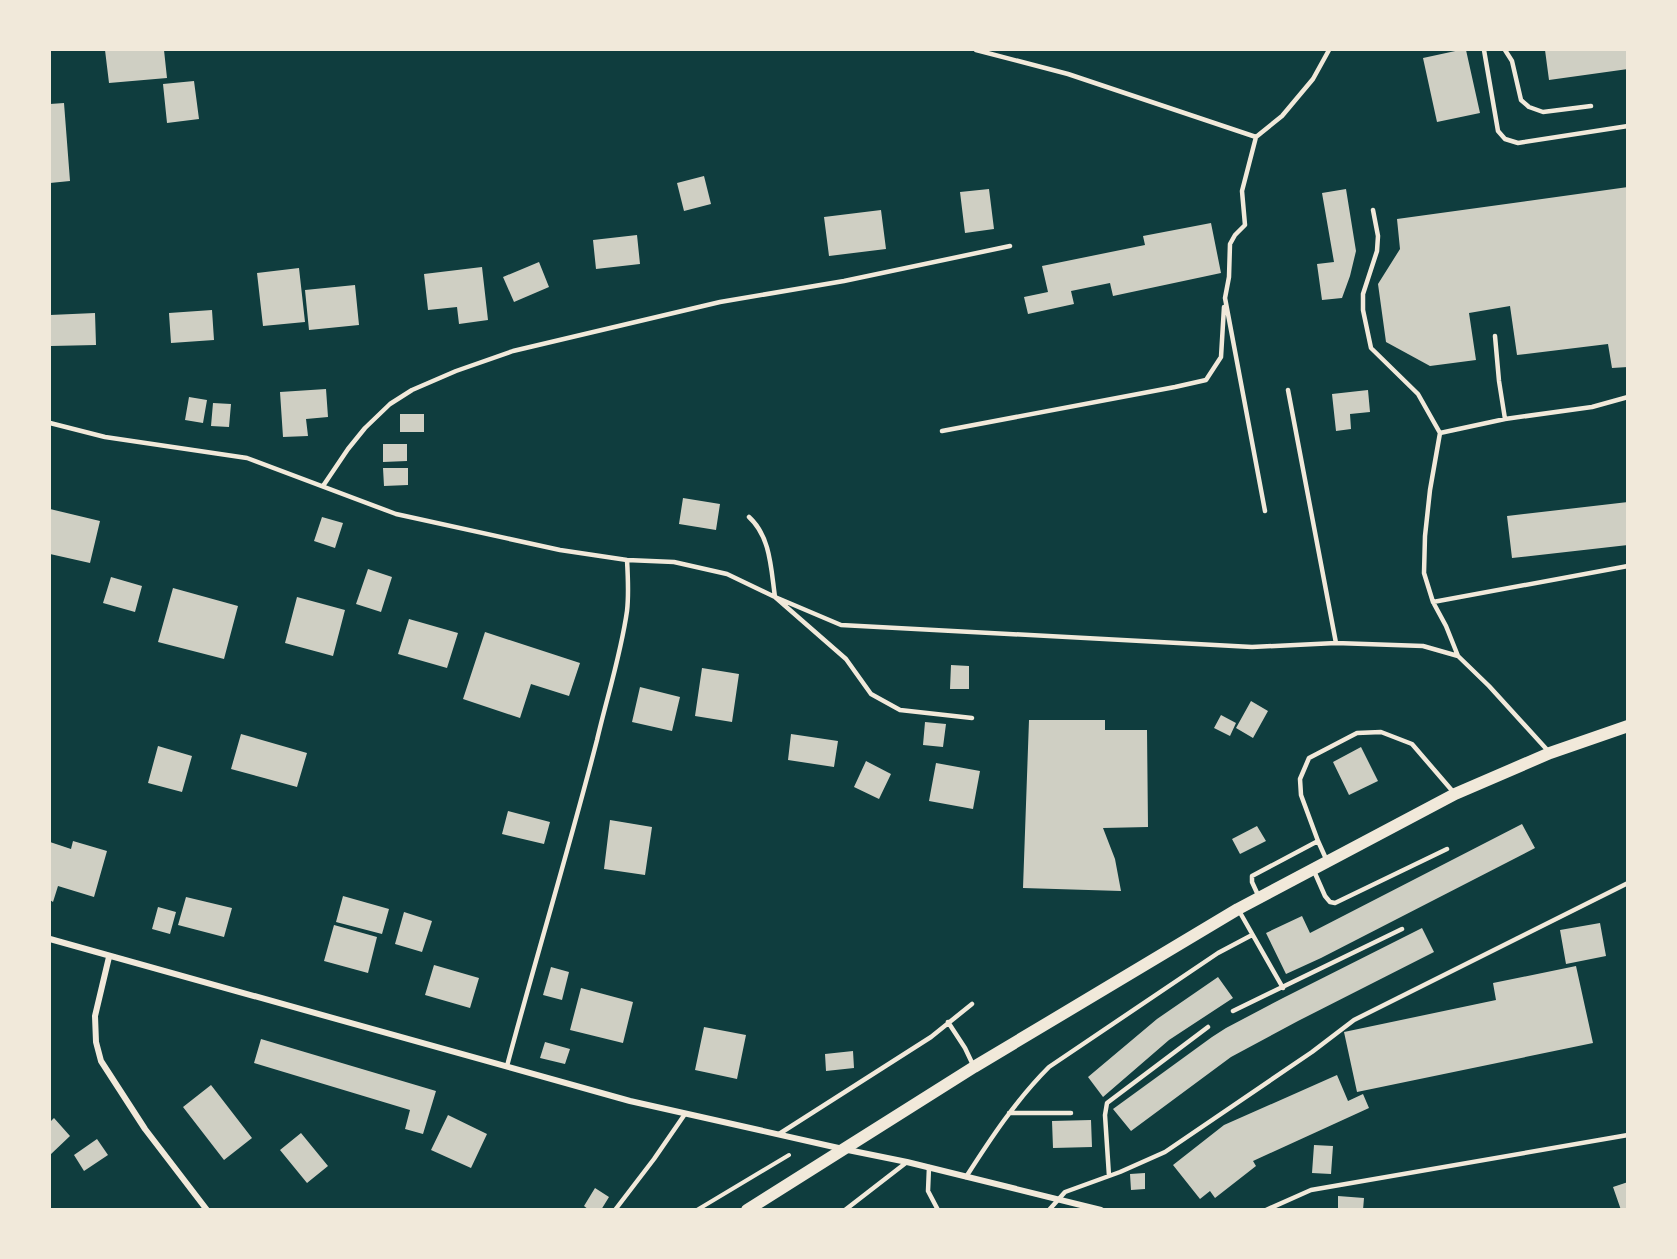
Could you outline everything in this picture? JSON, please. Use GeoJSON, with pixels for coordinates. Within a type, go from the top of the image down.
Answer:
{"type":"FeatureCollection","features":[{"type":"Feature","properties":{"kind":"main road"},"geometry":{"type":"LineString","coordinates":[[747,1209],[974,1067],[1238,909],[1312,868],[1455,794],[1550,753],[1628,726]]}},
{"type":"Feature","properties":{"kind":"street"},"geometry":{"type":"LineString","coordinates":[[50,939],[630,1101],[929,1167],[1101,1209]]}},
{"type":"Feature","properties":{"kind":"street"},"geometry":{"type":"LineString","coordinates":[[109,957],[95,1016],[96,1042],[101,1061],[145,1129],[207,1209]]}},
{"type":"Feature","properties":{"kind":"lane"},"geometry":{"type":"LineString","coordinates":[[976,50],[1068,74],[1256,137]]}},
{"type":"Feature","properties":{"kind":"lane"},"geometry":{"type":"LineString","coordinates":[[942,431],[1206,380],[1221,357],[1230,244],[1245,225],[1242,191],[1256,137],[1282,116],[1294,102],[1313,79],[1329,50]]}},
{"type":"Feature","properties":{"kind":"lane"},"geometry":{"type":"LineString","coordinates":[[1484,50],[1498,131],[1506,139],[1518,144],[1628,126]]}},
{"type":"Feature","properties":{"kind":"lane"},"geometry":{"type":"LineString","coordinates":[[1505,50],[1512,61],[1521,100],[1529,107],[1543,112],[1591,106]]}},
{"type":"Feature","properties":{"kind":"lane"},"geometry":{"type":"LineString","coordinates":[[1373,210],[1378,236],[1377,251],[1363,294],[1363,310],[1371,348],[1418,394],[1440,433],[1425,536],[1424,573],[1432,602],[1458,656],[1489,686],[1550,753]]}},
{"type":"Feature","properties":{"kind":"lane"},"geometry":{"type":"LineString","coordinates":[[323,486],[365,428],[390,405],[412,390],[456,371],[513,351],[720,302],[844,281],[1011,246]]}},
{"type":"Feature","properties":{"kind":"lane"},"geometry":{"type":"LineString","coordinates":[[1225,298],[1265,511]]}},
{"type":"Feature","properties":{"kind":"lane"},"geometry":{"type":"LineString","coordinates":[[1495,336],[1498,381],[1505,419]]}},
{"type":"Feature","properties":{"kind":"lane"},"geometry":{"type":"LineString","coordinates":[[1288,390],[1336,643]]}},
{"type":"Feature","properties":{"kind":"lane"},"geometry":{"type":"LineString","coordinates":[[1440,433],[1505,419],[1593,407],[1628,397]]}},
{"type":"Feature","properties":{"kind":"lane"},"geometry":{"type":"LineString","coordinates":[[50,423],[105,436],[247,458],[396,514],[560,550],[627,561],[674,562],[727,574],[841,625],[1252,646],[1336,643],[1423,646],[1458,656]]}},
{"type":"Feature","properties":{"kind":"lane"},"geometry":{"type":"LineString","coordinates":[[749,518],[758,525],[769,552],[775,597],[846,659],[870,694],[900,710],[972,718]]}},
{"type":"Feature","properties":{"kind":"lane"},"geometry":{"type":"LineString","coordinates":[[507,1066],[583,794],[621,641],[627,610],[627,561]]}},
{"type":"Feature","properties":{"kind":"lane"},"geometry":{"type":"LineString","coordinates":[[1432,602],[1628,566]]}},
{"type":"Feature","properties":{"kind":"lane"},"geometry":{"type":"LineString","coordinates":[[1327,861],[1301,795],[1300,779],[1309,758],[1357,733],[1381,732],[1412,744],[1455,794]]}},
{"type":"Feature","properties":{"kind":"lane"},"geometry":{"type":"LineString","coordinates":[[1259,898],[1252,882],[1252,876],[1318,841]]}},
{"type":"Feature","properties":{"kind":"lane"},"geometry":{"type":"LineString","coordinates":[[1312,868],[1325,896],[1330,902],[1335,903],[1447,849]]}},
{"type":"Feature","properties":{"kind":"lane"},"geometry":{"type":"LineString","coordinates":[[1049,1209],[1065,1192],[1165,1152],[1304,1058],[1354,1020],[1628,883]]}},
{"type":"Feature","properties":{"kind":"lane"},"geometry":{"type":"LineString","coordinates":[[1238,909],[1282,988]]}},
{"type":"Feature","properties":{"kind":"lane"},"geometry":{"type":"LineString","coordinates":[[1233,1011],[1402,929]]}},
{"type":"Feature","properties":{"kind":"lane"},"geometry":{"type":"LineString","coordinates":[[966,1177],[1009,1113],[1048,1067],[1218,953],[1252,935]]}},
{"type":"Feature","properties":{"kind":"lane"},"geometry":{"type":"LineString","coordinates":[[779,1134],[931,1037],[972,1004]]}},
{"type":"Feature","properties":{"kind":"lane"},"geometry":{"type":"LineString","coordinates":[[948,1022],[974,1067]]}},
{"type":"Feature","properties":{"kind":"lane"},"geometry":{"type":"LineString","coordinates":[[1109,1176],[1105,1115],[1107,1103],[1208,1027]]}},
{"type":"Feature","properties":{"kind":"lane"},"geometry":{"type":"LineString","coordinates":[[1009,1113],[1071,1113]]}},
{"type":"Feature","properties":{"kind":"lane"},"geometry":{"type":"LineString","coordinates":[[615,1209],[685,1114]]}},
{"type":"Feature","properties":{"kind":"lane"},"geometry":{"type":"LineString","coordinates":[[1266,1209],[1311,1190],[1628,1135]]}},
{"type":"Feature","properties":{"kind":"lane"},"geometry":{"type":"LineString","coordinates":[[845,1209],[907,1162]]}},
{"type":"Feature","properties":{"kind":"lane"},"geometry":{"type":"LineString","coordinates":[[929,1167],[928,1191],[938,1209]]}},
{"type":"Feature","properties":{"kind":"building"},"geometry":{"type":"Polygon","coordinates":[[[105,50],[164,50],[167,78],[109,83],[105,50]]]}},
{"type":"Feature","properties":{"kind":"building"},"geometry":{"type":"Polygon","coordinates":[[[1466,50],[1480,113],[1437,122],[1423,58],[1466,50]]]}},
{"type":"Feature","properties":{"kind":"building"},"geometry":{"type":"Polygon","coordinates":[[[1545,50],[1628,50],[1628,69],[1549,80],[1545,50]]]}},
{"type":"Feature","properties":{"kind":"building"},"geometry":{"type":"Polygon","coordinates":[[[194,81],[199,119],[167,123],[163,84],[194,81]]]}},
{"type":"Feature","properties":{"kind":"building"},"geometry":{"type":"Polygon","coordinates":[[[64,103],[70,181],[50,183],[50,104],[64,103]]]}},
{"type":"Feature","properties":{"kind":"building"},"geometry":{"type":"Polygon","coordinates":[[[704,176],[711,204],[684,211],[677,183],[704,176]]]}},
{"type":"Feature","properties":{"kind":"building"},"geometry":{"type":"Polygon","coordinates":[[[1628,187],[1628,367],[1612,368],[1608,344],[1517,355],[1510,306],[1469,313],[1476,360],[1430,366],[1386,342],[1378,284],[1400,249],[1397,219],[1628,187]]]}},
{"type":"Feature","properties":{"kind":"building"},"geometry":{"type":"Polygon","coordinates":[[[989,189],[994,229],[965,233],[960,192],[989,189]]]}},
{"type":"Feature","properties":{"kind":"building"},"geometry":{"type":"Polygon","coordinates":[[[1346,189],[1356,251],[1342,298],[1322,300],[1317,264],[1334,262],[1322,193],[1346,189]]]}},
{"type":"Feature","properties":{"kind":"building"},"geometry":{"type":"Polygon","coordinates":[[[881,210],[886,249],[829,256],[824,217],[881,210]]]}},
{"type":"Feature","properties":{"kind":"building"},"geometry":{"type":"Polygon","coordinates":[[[1211,223],[1221,273],[1113,296],[1110,283],[1071,291],[1074,304],[1028,314],[1024,297],[1048,292],[1042,266],[1145,245],[1143,236],[1211,223]]]}},
{"type":"Feature","properties":{"kind":"building"},"geometry":{"type":"Polygon","coordinates":[[[637,235],[640,264],[596,269],[593,240],[637,235]]]}},
{"type":"Feature","properties":{"kind":"building"},"geometry":{"type":"Polygon","coordinates":[[[539,262],[549,287],[514,302],[503,277],[539,262]]]}},
{"type":"Feature","properties":{"kind":"building"},"geometry":{"type":"Polygon","coordinates":[[[482,267],[488,320],[459,324],[457,307],[428,310],[424,274],[482,267]]]}},
{"type":"Feature","properties":{"kind":"building"},"geometry":{"type":"Polygon","coordinates":[[[299,268],[305,322],[263,326],[257,273],[299,268]]]}},
{"type":"Feature","properties":{"kind":"building"},"geometry":{"type":"Polygon","coordinates":[[[355,285],[359,325],[309,330],[305,290],[355,285]]]}},
{"type":"Feature","properties":{"kind":"building"},"geometry":{"type":"Polygon","coordinates":[[[212,310],[214,340],[171,343],[169,313],[212,310]]]}},
{"type":"Feature","properties":{"kind":"building"},"geometry":{"type":"Polygon","coordinates":[[[95,313],[96,345],[51,346],[50,315],[95,313]]]}},
{"type":"Feature","properties":{"kind":"building"},"geometry":{"type":"Polygon","coordinates":[[[326,389],[328,417],[306,419],[308,436],[283,437],[280,392],[326,389]]]}},
{"type":"Feature","properties":{"kind":"building"},"geometry":{"type":"Polygon","coordinates":[[[1368,390],[1370,412],[1350,414],[1351,429],[1336,431],[1332,394],[1368,390]]]}},
{"type":"Feature","properties":{"kind":"building"},"geometry":{"type":"Polygon","coordinates":[[[189,397],[207,400],[203,423],[185,420],[189,397]]]}},
{"type":"Feature","properties":{"kind":"building"},"geometry":{"type":"Polygon","coordinates":[[[213,403],[231,404],[229,427],[211,426],[213,403]]]}},
{"type":"Feature","properties":{"kind":"building"},"geometry":{"type":"Polygon","coordinates":[[[400,414],[424,414],[424,432],[400,432],[400,414]]]}},
{"type":"Feature","properties":{"kind":"building"},"geometry":{"type":"Polygon","coordinates":[[[383,444],[407,444],[407,461],[383,462],[383,444]]]}},
{"type":"Feature","properties":{"kind":"building"},"geometry":{"type":"Polygon","coordinates":[[[383,468],[408,468],[408,485],[384,486],[383,468]]]}},
{"type":"Feature","properties":{"kind":"building"},"geometry":{"type":"Polygon","coordinates":[[[683,498],[720,504],[716,530],[679,524],[683,498]]]}},
{"type":"Feature","properties":{"kind":"building"},"geometry":{"type":"Polygon","coordinates":[[[1628,502],[1628,545],[1512,558],[1507,516],[1628,502]]]}},
{"type":"Feature","properties":{"kind":"building"},"geometry":{"type":"Polygon","coordinates":[[[50,509],[100,521],[90,563],[50,554],[50,509]]]}},
{"type":"Feature","properties":{"kind":"building"},"geometry":{"type":"Polygon","coordinates":[[[322,517],[343,523],[335,548],[314,541],[322,517]]]}},
{"type":"Feature","properties":{"kind":"building"},"geometry":{"type":"Polygon","coordinates":[[[368,569],[392,577],[381,612],[356,604],[368,569]]]}},
{"type":"Feature","properties":{"kind":"building"},"geometry":{"type":"Polygon","coordinates":[[[111,577],[142,586],[135,612],[103,603],[111,577]]]}},
{"type":"Feature","properties":{"kind":"building"},"geometry":{"type":"Polygon","coordinates":[[[173,588],[238,606],[224,659],[158,642],[173,588]]]}},
{"type":"Feature","properties":{"kind":"building"},"geometry":{"type":"Polygon","coordinates":[[[297,597],[345,610],[333,656],[285,643],[297,597]]]}},
{"type":"Feature","properties":{"kind":"building"},"geometry":{"type":"Polygon","coordinates":[[[409,619],[458,633],[447,668],[398,654],[409,619]]]}},
{"type":"Feature","properties":{"kind":"building"},"geometry":{"type":"Polygon","coordinates":[[[485,632],[580,663],[569,696],[531,684],[520,718],[463,699],[485,632]]]}},
{"type":"Feature","properties":{"kind":"building"},"geometry":{"type":"Polygon","coordinates":[[[951,665],[969,666],[969,689],[950,689],[951,665]]]}},
{"type":"Feature","properties":{"kind":"building"},"geometry":{"type":"Polygon","coordinates":[[[702,668],[739,674],[732,722],[695,716],[702,668]]]}},
{"type":"Feature","properties":{"kind":"building"},"geometry":{"type":"Polygon","coordinates":[[[640,687],[680,697],[672,731],[632,722],[640,687]]]}},
{"type":"Feature","properties":{"kind":"building"},"geometry":{"type":"Polygon","coordinates":[[[1251,701],[1268,711],[1253,738],[1236,728],[1251,701]]]}},
{"type":"Feature","properties":{"kind":"building"},"geometry":{"type":"Polygon","coordinates":[[[1221,715],[1236,723],[1230,736],[1214,728],[1221,715]]]}},
{"type":"Feature","properties":{"kind":"building"},"geometry":{"type":"Polygon","coordinates":[[[1029,720],[1105,720],[1105,730],[1147,730],[1148,827],[1103,828],[1115,859],[1121,891],[1023,888],[1029,720]]]}},
{"type":"Feature","properties":{"kind":"building"},"geometry":{"type":"Polygon","coordinates":[[[925,722],[946,724],[943,747],[923,745],[925,722]]]}},
{"type":"Feature","properties":{"kind":"building"},"geometry":{"type":"Polygon","coordinates":[[[241,734],[307,753],[297,787],[231,769],[241,734]]]}},
{"type":"Feature","properties":{"kind":"building"},"geometry":{"type":"Polygon","coordinates":[[[791,734],[838,741],[834,767],[788,760],[791,734]]]}},
{"type":"Feature","properties":{"kind":"building"},"geometry":{"type":"Polygon","coordinates":[[[158,746],[192,756],[182,792],[148,783],[158,746]]]}},
{"type":"Feature","properties":{"kind":"building"},"geometry":{"type":"Polygon","coordinates":[[[1361,747],[1378,781],[1349,795],[1333,762],[1361,747]]]}},
{"type":"Feature","properties":{"kind":"building"},"geometry":{"type":"Polygon","coordinates":[[[866,761],[891,774],[879,799],[854,787],[866,761]]]}},
{"type":"Feature","properties":{"kind":"building"},"geometry":{"type":"Polygon","coordinates":[[[936,763],[980,771],[973,809],[929,801],[936,763]]]}},
{"type":"Feature","properties":{"kind":"building"},"geometry":{"type":"Polygon","coordinates":[[[508,811],[550,822],[544,844],[502,834],[508,811]]]}},
{"type":"Feature","properties":{"kind":"building"},"geometry":{"type":"Polygon","coordinates":[[[610,820],[652,827],[645,875],[604,869],[610,820]]]}},
{"type":"Feature","properties":{"kind":"building"},"geometry":{"type":"Polygon","coordinates":[[[1522,824],[1535,848],[1286,974],[1266,933],[1302,916],[1310,933],[1522,824]]]}},
{"type":"Feature","properties":{"kind":"building"},"geometry":{"type":"Polygon","coordinates":[[[1257,826],[1266,841],[1240,854],[1232,839],[1257,826]]]}},
{"type":"Feature","properties":{"kind":"building"},"geometry":{"type":"Polygon","coordinates":[[[73,841],[107,851],[94,897],[58,886],[53,902],[50,900],[50,842],[71,849],[73,841]]]}},
{"type":"Feature","properties":{"kind":"building"},"geometry":{"type":"Polygon","coordinates":[[[343,896],[389,909],[382,934],[336,922],[343,896]]]}},
{"type":"Feature","properties":{"kind":"building"},"geometry":{"type":"Polygon","coordinates":[[[186,897],[232,908],[224,937],[178,925],[186,897]]]}},
{"type":"Feature","properties":{"kind":"building"},"geometry":{"type":"Polygon","coordinates":[[[158,907],[176,912],[170,934],[152,929],[158,907]]]}},
{"type":"Feature","properties":{"kind":"building"},"geometry":{"type":"Polygon","coordinates":[[[404,912],[432,921],[422,952],[395,944],[404,912]]]}},
{"type":"Feature","properties":{"kind":"building"},"geometry":{"type":"Polygon","coordinates":[[[1600,923],[1606,956],[1566,964],[1560,930],[1600,923]]]}},
{"type":"Feature","properties":{"kind":"building"},"geometry":{"type":"Polygon","coordinates":[[[334,925],[377,937],[368,973],[324,961],[334,925]]]}},
{"type":"Feature","properties":{"kind":"building"},"geometry":{"type":"Polygon","coordinates":[[[1422,928],[1434,952],[1231,1057],[1131,1131],[1113,1109],[1226,1028],[1422,928]]]}},
{"type":"Feature","properties":{"kind":"building"},"geometry":{"type":"Polygon","coordinates":[[[434,965],[479,978],[470,1008],[425,995],[434,965]]]}},
{"type":"Feature","properties":{"kind":"building"},"geometry":{"type":"Polygon","coordinates":[[[1576,966],[1593,1043],[1357,1092],[1344,1032],[1496,1000],[1493,983],[1576,966]]]}},
{"type":"Feature","properties":{"kind":"building"},"geometry":{"type":"Polygon","coordinates":[[[551,967],[569,972],[562,1000],[543,995],[551,967]]]}},
{"type":"Feature","properties":{"kind":"building"},"geometry":{"type":"Polygon","coordinates":[[[1218,977],[1233,998],[1169,1040],[1103,1097],[1088,1077],[1157,1019],[1218,977]]]}},
{"type":"Feature","properties":{"kind":"building"},"geometry":{"type":"Polygon","coordinates":[[[581,988],[633,1002],[623,1043],[570,1030],[581,988]]]}},
{"type":"Feature","properties":{"kind":"building"},"geometry":{"type":"Polygon","coordinates":[[[704,1027],[746,1035],[737,1079],[695,1070],[704,1027]]]}},
{"type":"Feature","properties":{"kind":"building"},"geometry":{"type":"Polygon","coordinates":[[[261,1039],[436,1091],[423,1134],[405,1129],[410,1110],[254,1063],[261,1039]]]}},
{"type":"Feature","properties":{"kind":"building"},"geometry":{"type":"Polygon","coordinates":[[[545,1042],[570,1049],[565,1064],[540,1058],[545,1042]]]}},
{"type":"Feature","properties":{"kind":"building"},"geometry":{"type":"Polygon","coordinates":[[[853,1051],[854,1068],[826,1071],[825,1054],[853,1051]]]}},
{"type":"Feature","properties":{"kind":"building"},"geometry":{"type":"Polygon","coordinates":[[[1337,1075],[1348,1101],[1363,1094],[1369,1108],[1253,1161],[1256,1166],[1215,1198],[1210,1191],[1200,1199],[1173,1165],[1224,1125],[1337,1075]]]}},
{"type":"Feature","properties":{"kind":"building"},"geometry":{"type":"Polygon","coordinates":[[[211,1085],[252,1138],[224,1160],[183,1107],[211,1085]]]}},
{"type":"Feature","properties":{"kind":"building"},"geometry":{"type":"Polygon","coordinates":[[[448,1115],[487,1134],[471,1168],[431,1150],[448,1115]]]}},
{"type":"Feature","properties":{"kind":"building"},"geometry":{"type":"Polygon","coordinates":[[[54,1118],[70,1136],[50,1155],[50,1122],[54,1118]]]}},
{"type":"Feature","properties":{"kind":"building"},"geometry":{"type":"Polygon","coordinates":[[[1091,1120],[1092,1147],[1053,1148],[1052,1121],[1091,1120]]]}},
{"type":"Feature","properties":{"kind":"building"},"geometry":{"type":"Polygon","coordinates":[[[301,1133],[328,1166],[307,1183],[280,1150],[301,1133]]]}},
{"type":"Feature","properties":{"kind":"building"},"geometry":{"type":"Polygon","coordinates":[[[97,1139],[108,1155],[84,1171],[74,1155],[97,1139]]]}},
{"type":"Feature","properties":{"kind":"building"},"geometry":{"type":"Polygon","coordinates":[[[1314,1145],[1333,1146],[1331,1174],[1312,1173],[1314,1145]]]}},
{"type":"Feature","properties":{"kind":"building"},"geometry":{"type":"Polygon","coordinates":[[[1145,1173],[1145,1189],[1131,1190],[1130,1174],[1145,1173]]]}},
{"type":"Feature","properties":{"kind":"building"},"geometry":{"type":"Polygon","coordinates":[[[1628,1182],[1628,1210],[1621,1210],[1613,1187],[1628,1182]]]}},
{"type":"Feature","properties":{"kind":"building"},"geometry":{"type":"Polygon","coordinates":[[[595,1188],[609,1197],[601,1210],[589,1210],[584,1206],[595,1188]]]}},
{"type":"Feature","properties":{"kind":"building"},"geometry":{"type":"Polygon","coordinates":[[[1338,1196],[1364,1198],[1363,1210],[1338,1210],[1338,1196]]]}}]}
